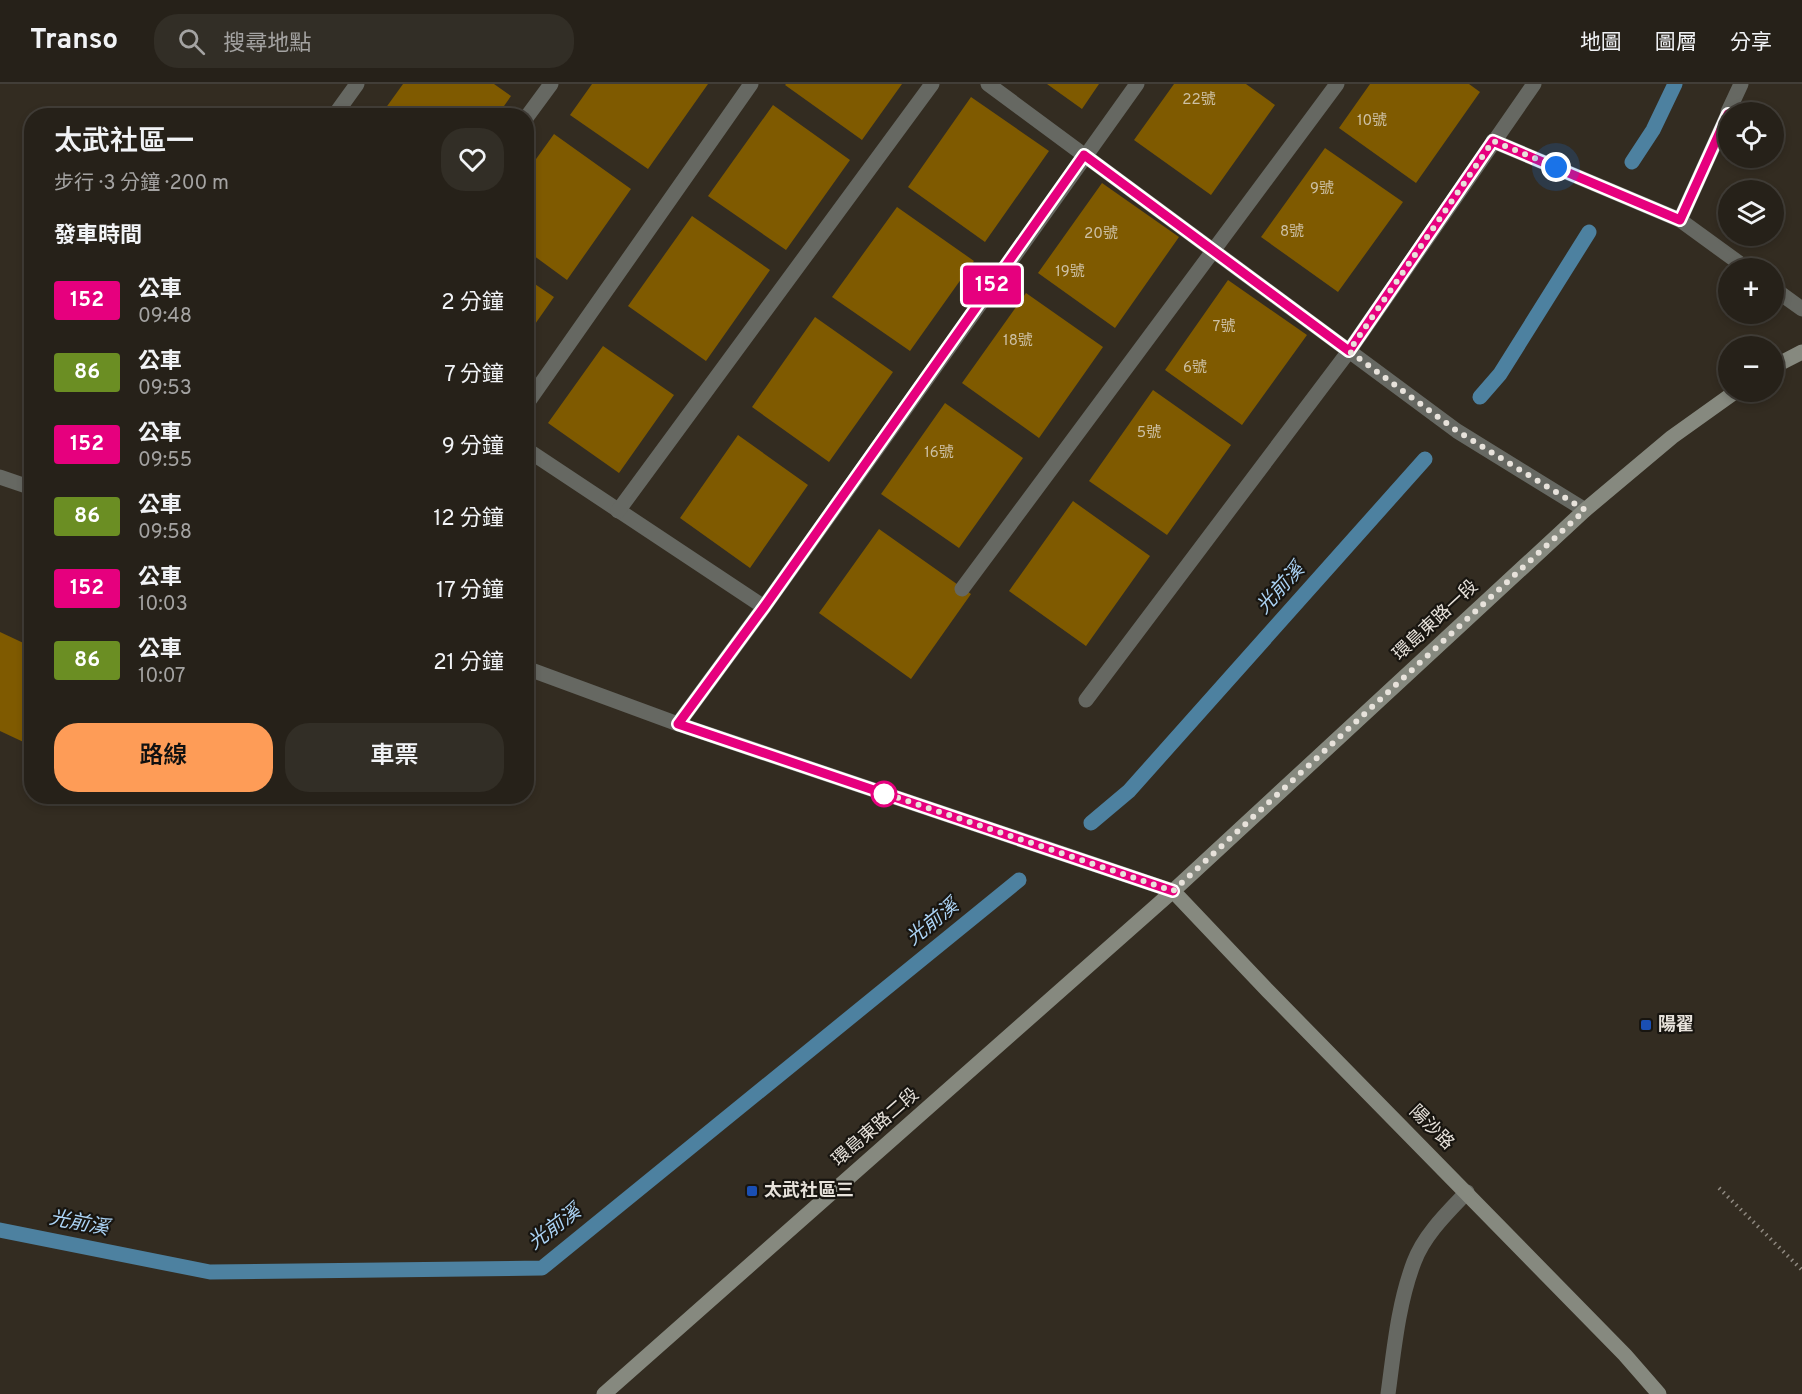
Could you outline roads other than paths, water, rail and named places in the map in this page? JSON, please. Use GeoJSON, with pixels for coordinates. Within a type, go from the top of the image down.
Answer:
{"type":"FeatureCollection","features":[{"type":"Feature","properties":{"kind":"main road"},"geometry":{"type":"LineString","coordinates":[[1784,361],[1802,352]]}},
{"type":"Feature","properties":{"kind":"main road","name":"環島東路一段"},"geometry":{"type":"LineString","coordinates":[[1173,891],[1585,510],[1672,437],[1721,402]]}},
{"type":"Feature","properties":{"kind":"main road","name":"陽沙路"},"geometry":{"type":"LineString","coordinates":[[1173,891],[1268,991],[1467,1192],[1659,1394]]}},
{"type":"Feature","properties":{"kind":"main road","name":"環島東路二段"},"geometry":{"type":"LineString","coordinates":[[604,1394],[1173,891]]}},
{"type":"Feature","properties":{"kind":"street"},"geometry":{"type":"LineString","coordinates":[[340,108],[357,84]]}},
{"type":"Feature","properties":{"kind":"street"},"geometry":{"type":"LineString","coordinates":[[533,108],[551,84]]}},
{"type":"Feature","properties":{"kind":"street"},"geometry":{"type":"LineString","coordinates":[[534,394],[751,84]]}},
{"type":"Feature","properties":{"kind":"street"},"geometry":{"type":"LineString","coordinates":[[618,511],[932,84]]}},
{"type":"Feature","properties":{"kind":"street"},"geometry":{"type":"LineString","coordinates":[[988,84],[1457,431],[1585,510]]}},
{"type":"Feature","properties":{"kind":"street"},"geometry":{"type":"LineString","coordinates":[[678,724],[1137,84]]}},
{"type":"Feature","properties":{"kind":"street"},"geometry":{"type":"LineString","coordinates":[[962,589],[1337,84]]}},
{"type":"Feature","properties":{"kind":"street"},"geometry":{"type":"LineString","coordinates":[[1086,700],[1349,351],[1534,84]]}},
{"type":"Feature","properties":{"kind":"street"},"geometry":{"type":"LineString","coordinates":[[1733,102],[1741,84]]}},
{"type":"Feature","properties":{"kind":"street"},"geometry":{"type":"LineString","coordinates":[[1680,220],[1718,135]]}},
{"type":"Feature","properties":{"kind":"street"},"geometry":{"type":"LineString","coordinates":[[1493,141],[1680,220],[1732,258]]}},
{"type":"Feature","properties":{"kind":"street"},"geometry":{"type":"LineString","coordinates":[[1784,296],[1802,309]]}},
{"type":"Feature","properties":{"kind":"street"},"geometry":{"type":"LineString","coordinates":[[534,454],[764,607]]}},
{"type":"Feature","properties":{"kind":"street"},"geometry":{"type":"LineString","coordinates":[[0,477],[24,485]]}},
{"type":"Feature","properties":{"kind":"street"},"geometry":{"type":"LineString","coordinates":[[534,671],[678,724],[1173,891]]}},
{"type":"Feature","properties":{"kind":"street"},"geometry":{"type":"LineString","coordinates":[[1388,1394],[1402,1300],[1414,1260],[1437,1224],[1467,1192]]}},
{"type":"Feature","properties":{"kind":"waterway","name":"光前溪"},"geometry":{"type":"LineString","coordinates":[[1632,162],[1653,130],[1675,84]]}},
{"type":"Feature","properties":{"kind":"waterway","name":"光前溪"},"geometry":{"type":"LineString","coordinates":[[1480,397],[1500,374],[1589,232]]}},
{"type":"Feature","properties":{"kind":"waterway","name":"光前溪"},"geometry":{"type":"LineString","coordinates":[[1091,823],[1129,791],[1425,459]]}},
{"type":"Feature","properties":{"kind":"waterway","name":"光前溪"},"geometry":{"type":"LineString","coordinates":[[0,1230],[210,1272],[542,1268],[1019,880]]}},
{"type":"Feature","properties":{"kind":"place","name":"陽翟"},"geometry":{"type":"Point","coordinates":[1646,1025]}},
{"type":"Feature","properties":{"kind":"place","name":"太武社區三"},"geometry":{"type":"Point","coordinates":[752,1191]}}]}
